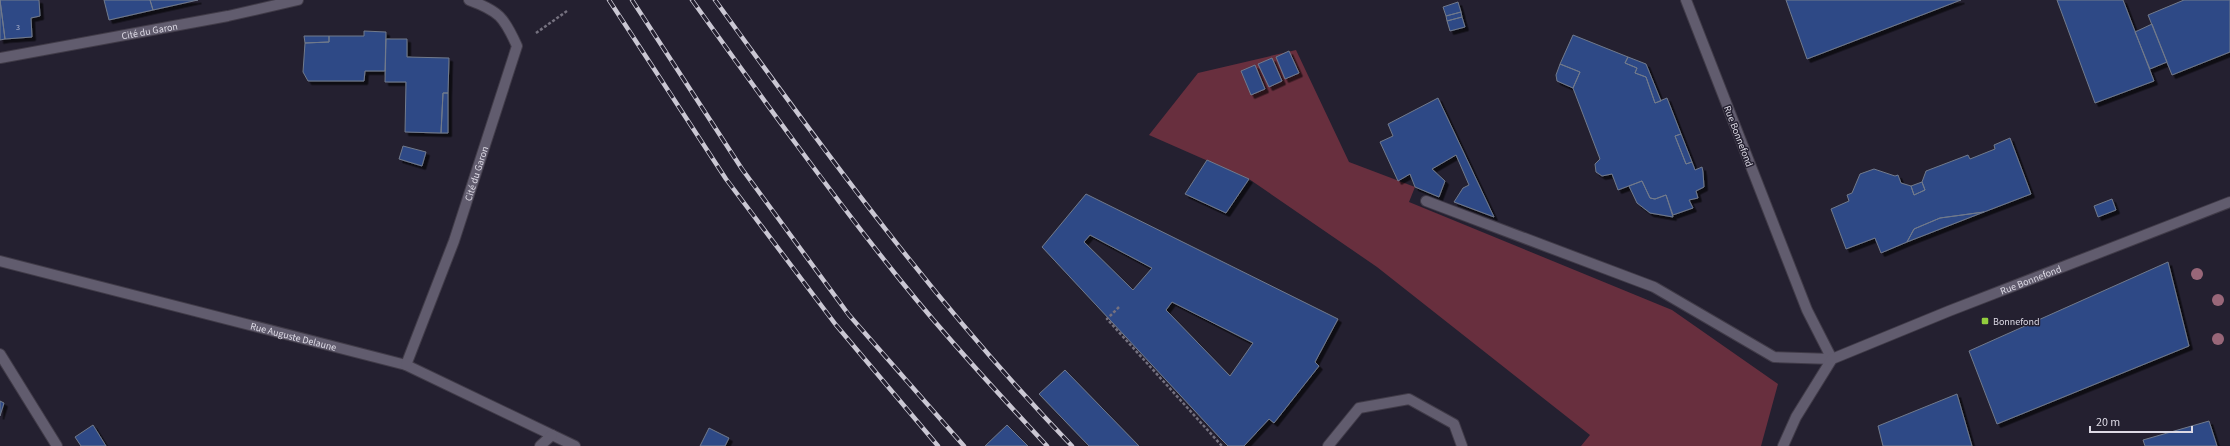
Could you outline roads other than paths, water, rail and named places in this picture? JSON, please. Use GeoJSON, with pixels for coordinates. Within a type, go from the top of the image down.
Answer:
{"type":"FeatureCollection","features":[{"type":"Feature","properties":{"kind":"street","name":"Cité du Garon"},"geometry":{"type":"LineString","coordinates":[[0,58],[212,18],[298,0]]}},
{"type":"Feature","properties":{"kind":"street","name":"Cité du Garon"},"geometry":{"type":"LineString","coordinates":[[406,365],[454,241],[518,46],[506,21],[486,6],[469,0]]}},
{"type":"Feature","properties":{"kind":"street","name":"Rue Bonnefond"},"geometry":{"type":"LineString","coordinates":[[1686,0],[1807,310],[1832,359],[1949,311],[2230,202]]}},
{"type":"Feature","properties":{"kind":"street"},"geometry":{"type":"LineString","coordinates":[[1426,201],[1654,287],[1774,357],[1832,359],[1796,417],[1783,446]]}},
{"type":"Feature","properties":{"kind":"street","name":"Rue Auguste Delaune"},"geometry":{"type":"LineString","coordinates":[[0,261],[406,365],[575,446]]}},
{"type":"Feature","properties":{"kind":"street"},"geometry":{"type":"LineString","coordinates":[[0,354],[58,446]]}},
{"type":"Feature","properties":{"kind":"street"},"geometry":{"type":"LineString","coordinates":[[1328,446],[1359,408],[1409,398],[1454,424],[1462,446]]}},
{"type":"Feature","properties":{"kind":"street"},"geometry":{"type":"LineString","coordinates":[[540,446],[552,435]]}},
{"type":"Feature","properties":{"kind":"railway"},"geometry":{"type":"LineString","coordinates":[[609,0],[726,179],[836,325],[938,446]]}},
{"type":"Feature","properties":{"kind":"railway"},"geometry":{"type":"LineString","coordinates":[[632,0],[742,169],[849,315],[964,446]]}},
{"type":"Feature","properties":{"kind":"railway"},"geometry":{"type":"LineString","coordinates":[[692,0],[821,177],[901,281],[954,344],[1047,446]]}},
{"type":"Feature","properties":{"kind":"railway"},"geometry":{"type":"LineString","coordinates":[[715,0],[799,116],[930,285],[1023,394],[1072,446]]}},
{"type":"Feature","properties":{"kind":"place","name":"Bonnefond"},"geometry":{"type":"Point","coordinates":[1985,321]}}]}
